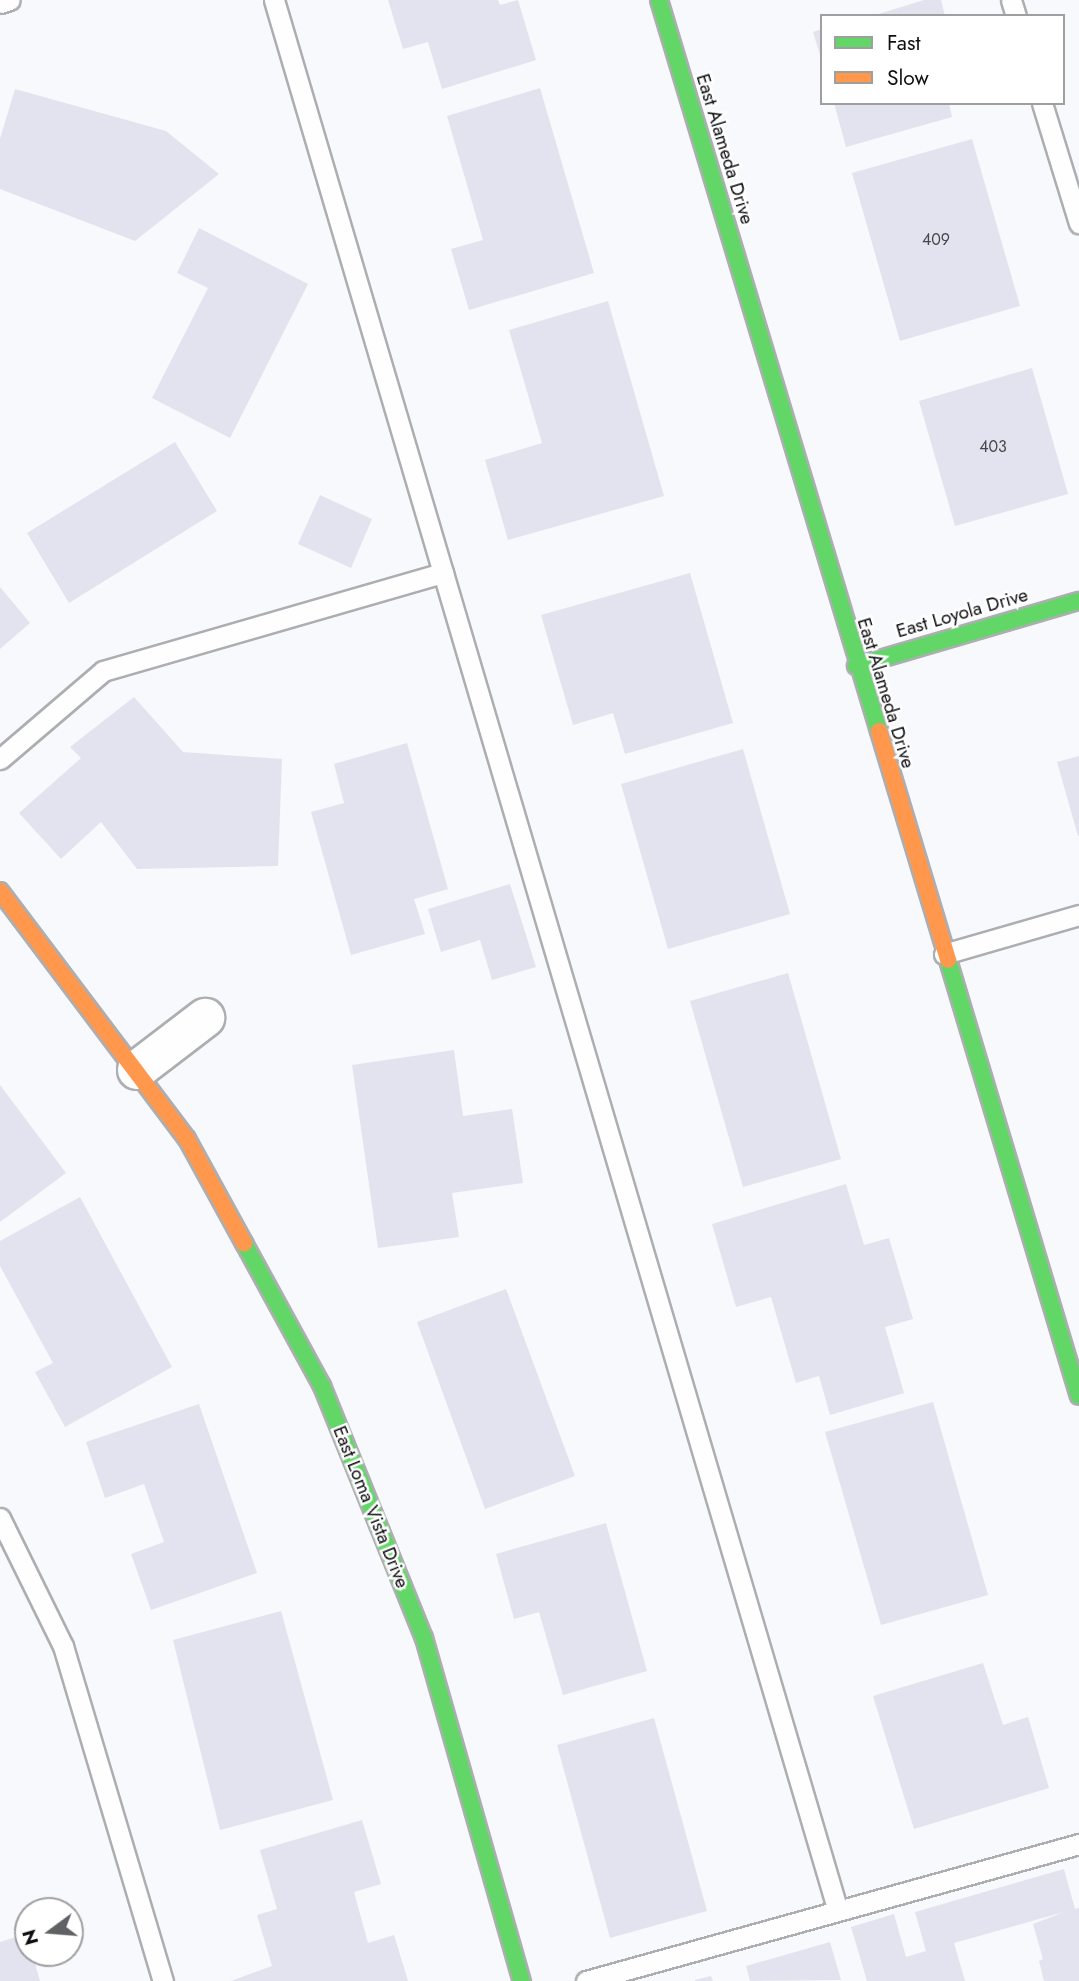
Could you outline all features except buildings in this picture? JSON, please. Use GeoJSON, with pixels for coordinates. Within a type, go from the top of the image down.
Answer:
{"type":"FeatureCollection","features":[{"type":"Feature","properties":{"kind":"street","name":"East Alameda Drive"},"geometry":{"type":"LineString","coordinates":[[659,0],[856,666],[1079,1396]]}},
{"type":"Feature","properties":{"kind":"street","name":"East Loyola Drive"},"geometry":{"type":"LineString","coordinates":[[856,666],[1079,601]]}},
{"type":"Feature","properties":{"kind":"street","name":"East Loma Vista Drive"},"geometry":{"type":"LineString","coordinates":[[0,891],[187,1139],[323,1386],[424,1638],[522,1981]]}},
{"type":"Feature","properties":{"kind":"street"},"geometry":{"type":"LineString","coordinates":[[137,1070],[205,1018]]}},
{"type":"Feature","properties":{"kind":"lane"},"geometry":{"type":"LineString","coordinates":[[0,3],[10,0]]}},
{"type":"Feature","properties":{"kind":"lane"},"geometry":{"type":"LineString","coordinates":[[274,0],[838,1911]]}},
{"type":"Feature","properties":{"kind":"lane"},"geometry":{"type":"LineString","coordinates":[[1043,105],[1079,223]]}},
{"type":"Feature","properties":{"kind":"lane"},"geometry":{"type":"LineString","coordinates":[[0,760],[103,671],[443,573]]}},
{"type":"Feature","properties":{"kind":"lane"},"geometry":{"type":"LineString","coordinates":[[943,954],[1079,915]]}},
{"type":"Feature","properties":{"kind":"lane"},"geometry":{"type":"LineString","coordinates":[[0,1518],[62,1646],[163,1981]]}},
{"type":"Feature","properties":{"kind":"lane"},"geometry":{"type":"LineString","coordinates":[[586,1981],[1079,1844]]}},
{"type":"Feature","properties":{"kind":"traffic: fast"},"geometry":{"type":"LineString","coordinates":[[659,0],[879,731]]}},
{"type":"Feature","properties":{"kind":"traffic: fast"},"geometry":{"type":"LineString","coordinates":[[856,666],[1079,601]]}},
{"type":"Feature","properties":{"kind":"traffic: fast"},"geometry":{"type":"LineString","coordinates":[[948,960],[1079,1396]]}},
{"type":"Feature","properties":{"kind":"traffic: fast"},"geometry":{"type":"LineString","coordinates":[[244,1243],[322,1386],[424,1638],[522,1981]]}},
{"type":"Feature","properties":{"kind":"traffic: slow"},"geometry":{"type":"LineString","coordinates":[[879,731],[948,960]]}},
{"type":"Feature","properties":{"kind":"traffic: slow"},"geometry":{"type":"LineString","coordinates":[[0,891],[187,1139],[244,1243]]}}]}
